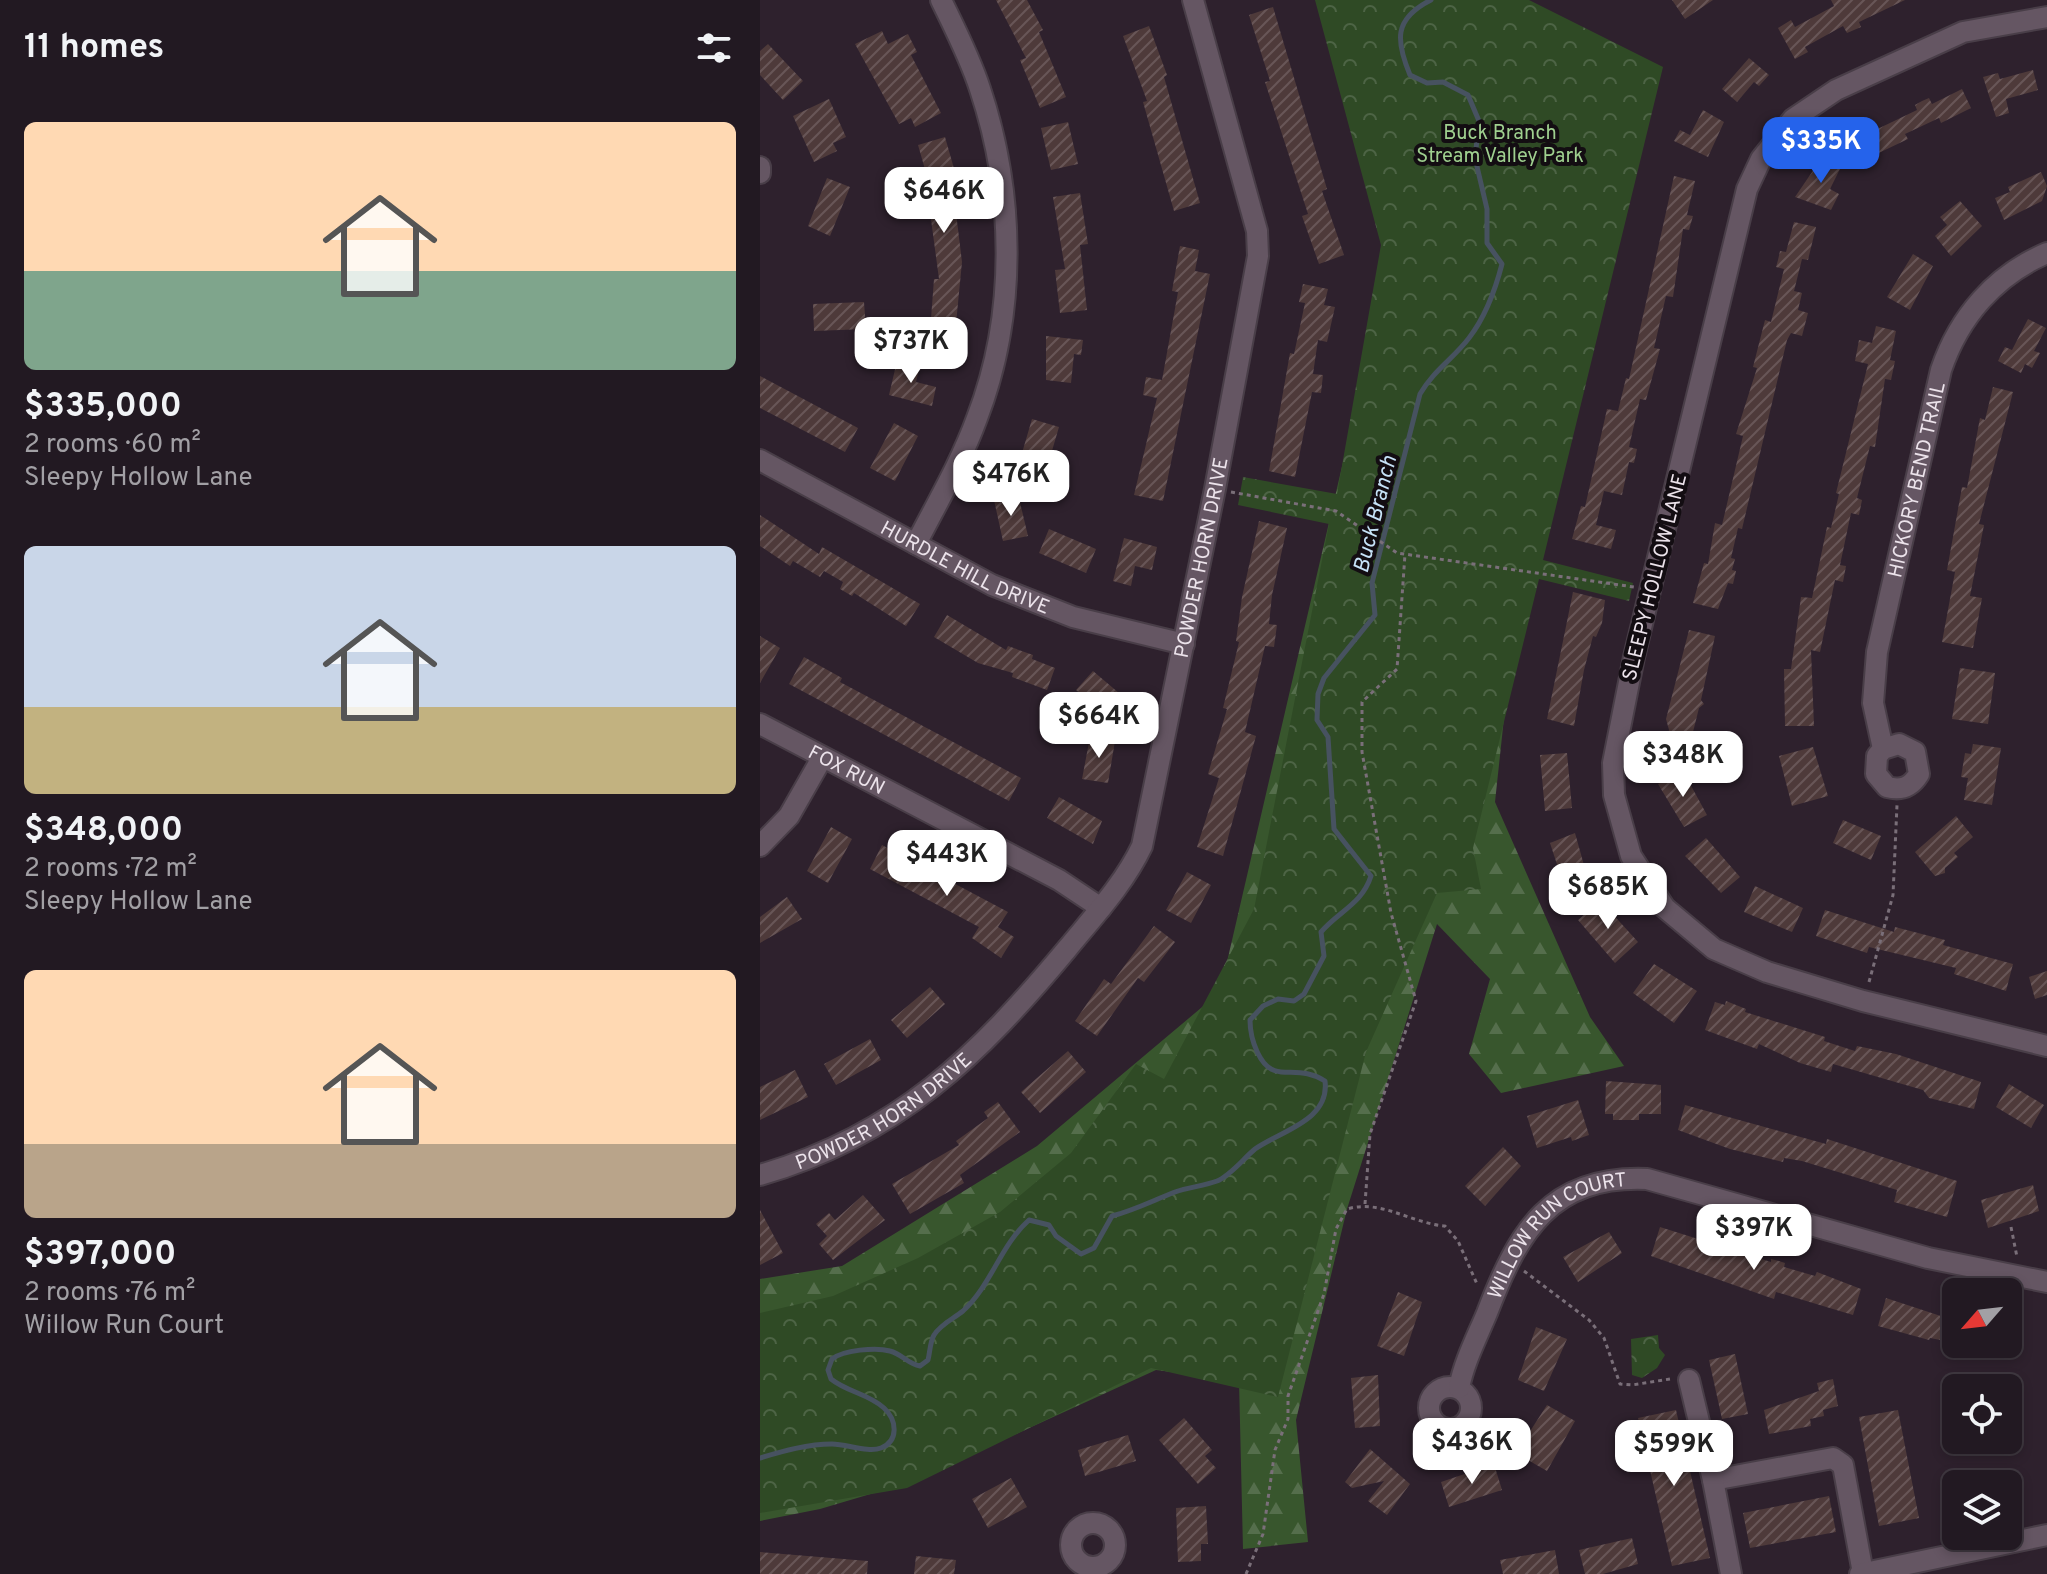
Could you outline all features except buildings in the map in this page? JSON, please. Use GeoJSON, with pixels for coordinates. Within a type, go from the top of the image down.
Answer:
{"type":"FeatureCollection","features":[{"type":"Feature","properties":{"kind":"street"},"geometry":{"type":"LineString","coordinates":[[916,544],[959,460],[986,392],[1002,318],[1008,252],[1000,165],[993,133],[980,88],[941,0]]}},
{"type":"Feature","properties":{"kind":"street","name":"POWDER HORN DRIVE"},"geometry":{"type":"LineString","coordinates":[[760,1175],[843,1144],[939,1084],[989,1040],[1101,908],[1133,865],[1142,846],[1215,489],[1258,256],[1257,231],[1193,0]]}},
{"type":"Feature","properties":{"kind":"street","name":"SLEEPY HOLLOW LANE"},"geometry":{"type":"LineString","coordinates":[[2047,17],[1963,32],[1836,90],[1793,119],[1761,159],[1747,189],[1649,591],[1613,763],[1614,795],[1631,856],[1665,908],[1714,949],[1767,972],[1863,1001],[2047,1046]]}},
{"type":"Feature","properties":{"kind":"street"},"geometry":{"type":"LineString","coordinates":[[760,167],[760,173]]}},
{"type":"Feature","properties":{"kind":"street","name":"HICKORY BEND TRAIL"},"geometry":{"type":"LineString","coordinates":[[1896,789],[1887,787],[1876,774],[1877,756],[1883,749],[1873,703],[1877,652],[1941,370],[1957,332],[1988,292],[2005,277],[2047,253]]}},
{"type":"Feature","properties":{"kind":"street","name":"HURDLE HILL DRIVE"},"geometry":{"type":"LineString","coordinates":[[760,460],[992,585],[1073,617],[1184,644]]}},
{"type":"Feature","properties":{"kind":"street","name":"FOX RUN"},"geometry":{"type":"LineString","coordinates":[[760,724],[1059,880],[1101,908]]}},
{"type":"Feature","properties":{"kind":"street"},"geometry":{"type":"LineString","coordinates":[[1883,749],[1899,744],[1908,746],[1919,760],[1917,777],[1904,788],[1896,789]]}},
{"type":"Feature","properties":{"kind":"street"},"geometry":{"type":"LineString","coordinates":[[760,846],[789,816],[822,758]]}},
{"type":"Feature","properties":{"kind":"street","name":"WILLOW RUN COURT"},"geometry":{"type":"LineString","coordinates":[[1459,1388],[1509,1259],[1534,1220],[1551,1205],[1594,1183],[1647,1179],[1928,1258],[2047,1282]]}},
{"type":"Feature","properties":{"kind":"street"},"geometry":{"type":"LineString","coordinates":[[1689,1380],[1731,1574]]}},
{"type":"Feature","properties":{"kind":"street"},"geometry":{"type":"LineString","coordinates":[[1713,1480],[1833,1458],[1839,1460],[1843,1465],[1862,1574],[2047,1535]]}},
{"type":"Feature","properties":{"kind":"path"},"geometry":{"type":"LineString","coordinates":[[1215,489],[1336,511],[1397,553],[1649,591]]}},
{"type":"Feature","properties":{"kind":"path"},"geometry":{"type":"LineString","coordinates":[[1365,1204],[1370,1134],[1416,1001],[1391,913],[1362,752],[1362,702],[1397,669],[1405,554]]}},
{"type":"Feature","properties":{"kind":"path"},"geometry":{"type":"LineString","coordinates":[[1863,1001],[1893,895],[1896,789]]}},
{"type":"Feature","properties":{"kind":"path"},"geometry":{"type":"LineString","coordinates":[[1246,1574],[1263,1534],[1275,1450],[1288,1419],[1288,1396],[1324,1294],[1336,1229],[1347,1209],[1365,1204],[1420,1224],[1445,1226],[1458,1241],[1469,1271],[1480,1288],[1493,1295]]}},
{"type":"Feature","properties":{"kind":"path"},"geometry":{"type":"LineString","coordinates":[[2011,1227],[2018,1255],[2011,1275]]}},
{"type":"Feature","properties":{"kind":"path"},"geometry":{"type":"LineString","coordinates":[[1509,1259],[1589,1320],[1604,1338],[1620,1384],[1664,1379],[1689,1380]]}},
{"type":"Feature","properties":{"kind":"green space","name":"Buck Branch Stream Valley Park"},"geometry":{"type":"Polygon","coordinates":[[[1315,0],[1529,0],[1663,67],[1543,560],[1633,583],[1629,601],[1539,579],[1473,848],[1481,889],[1437,893],[1366,1052],[1278,1397],[1151,1368],[907,1488],[760,1513],[760,1313],[833,1296],[918,1258],[1000,1212],[1071,1153],[1136,1064],[1164,1079],[1254,909],[1329,524],[1238,505],[1243,477],[1337,494],[1381,245],[1315,0]]]}},
{"type":"Feature","properties":{"kind":"green space","name":"Buck Branch Stream Valley Park"},"geometry":{"type":"Polygon","coordinates":[[[1360,389],[1517,597],[1495,802],[1590,1017],[1624,1066],[1501,1093],[1469,1054],[1490,979],[1437,924],[1347,1209],[1296,1420],[1308,1542],[1243,1549],[1239,1380],[1156,1370],[911,1482],[820,1509],[760,1521],[760,1279],[842,1266],[1037,1146],[1220,992],[1360,389]]]}},
{"type":"Feature","properties":{"kind":"green space"},"geometry":{"type":"Polygon","coordinates":[[[1658,1335],[1659,1348],[1665,1355],[1657,1368],[1642,1378],[1632,1375],[1631,1339],[1658,1335]]]}},
{"type":"Feature","properties":{"kind":"waterway","name":"Buck Branch"},"geometry":{"type":"LineString","coordinates":[[760,1458],[814,1445],[838,1444],[870,1449],[887,1445],[894,1430],[892,1418],[872,1399],[831,1379],[828,1370],[832,1359],[851,1351],[884,1350],[920,1366],[928,1360],[934,1335],[973,1300],[1011,1241],[1029,1220],[1049,1225],[1056,1236],[1081,1254],[1094,1248],[1112,1216],[1222,1178],[1255,1149],[1301,1123],[1320,1106],[1325,1081],[1309,1074],[1281,1072],[1267,1066],[1254,1044],[1250,1020],[1263,1006],[1278,999],[1294,1001],[1304,994],[1324,956],[1321,932],[1362,894],[1371,876],[1334,829],[1328,737],[1317,720],[1318,694],[1324,678],[1375,615],[1372,583],[1420,394],[1475,330],[1489,303],[1502,264],[1487,243],[1487,209],[1475,158],[1479,121],[1468,95],[1443,82],[1427,83],[1410,75],[1402,52],[1400,41],[1404,23],[1419,7],[1431,0]]}}]}
